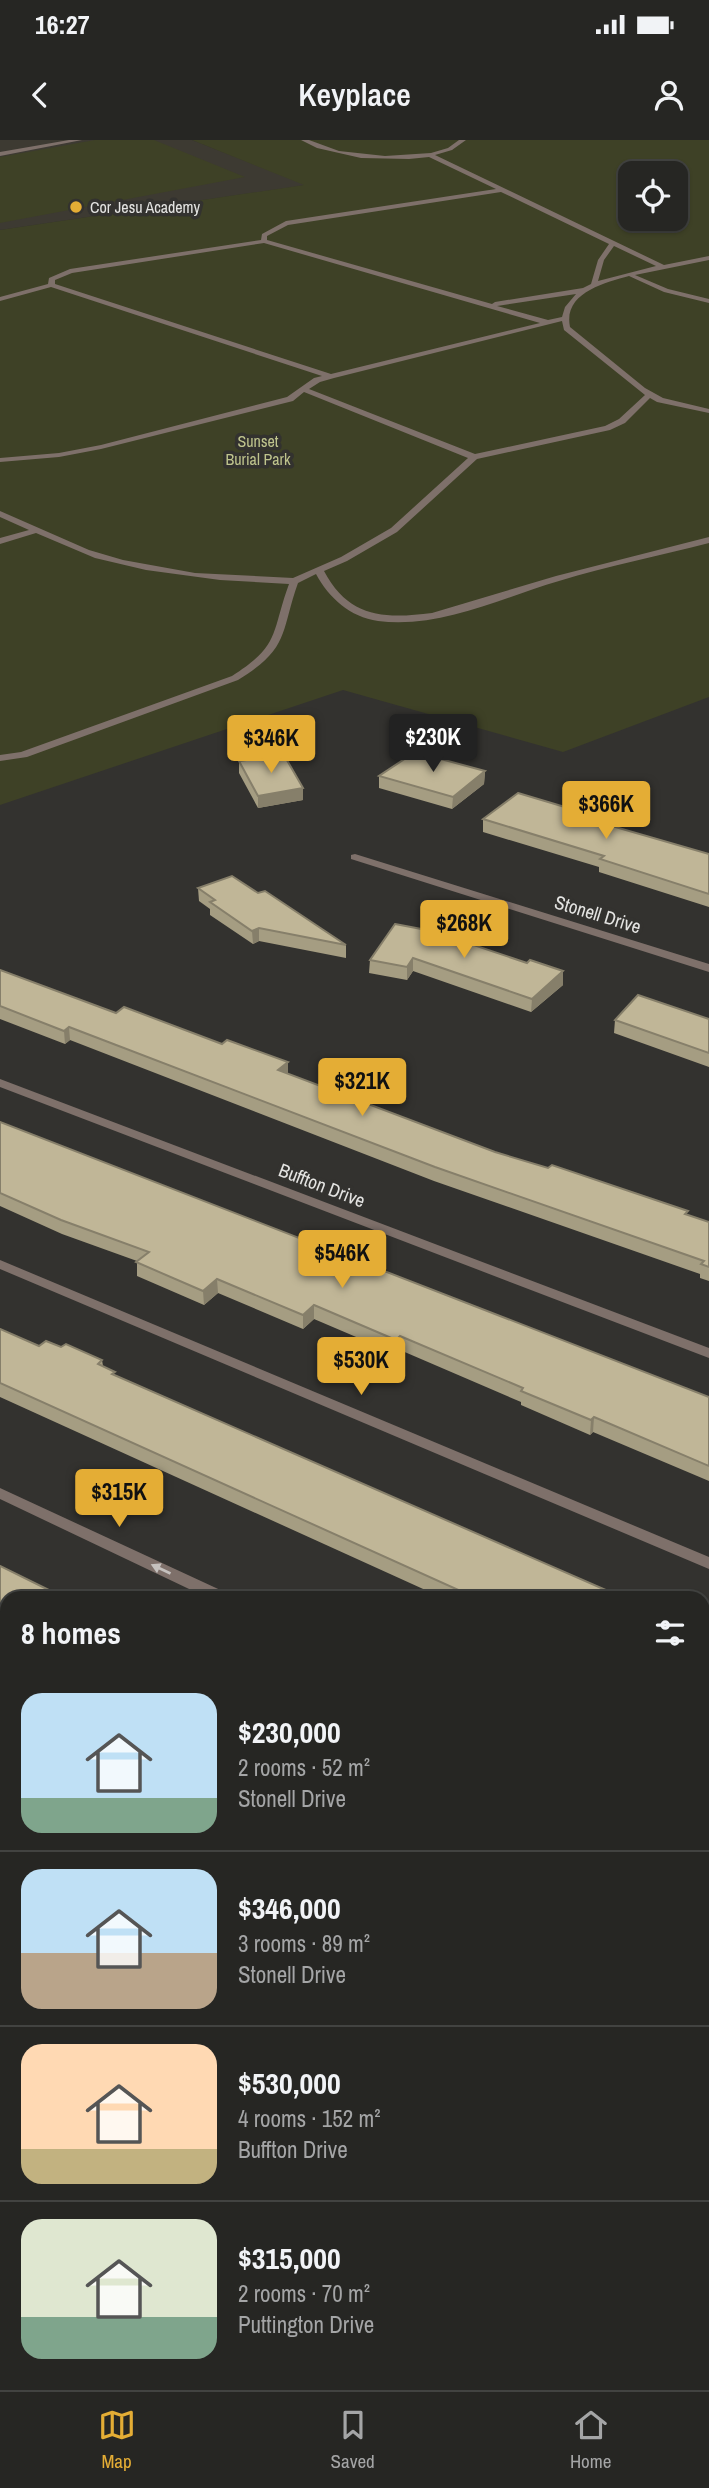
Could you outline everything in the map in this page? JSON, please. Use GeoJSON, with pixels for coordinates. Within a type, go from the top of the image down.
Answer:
{"type":"FeatureCollection","features":[{"type":"Feature","properties":{"kind":"street"},"geometry":{"type":"LineString","coordinates":[[0,154],[79,140]]}},
{"type":"Feature","properties":{"kind":"street"},"geometry":{"type":"LineString","coordinates":[[304,140],[347,155],[373,157],[430,155],[450,150],[463,140]]}},
{"type":"Feature","properties":{"kind":"street"},"geometry":{"type":"LineString","coordinates":[[430,155],[664,268]]}},
{"type":"Feature","properties":{"kind":"street"},"geometry":{"type":"LineString","coordinates":[[264,241],[264,236],[273,228],[286,223],[501,190]]}},
{"type":"Feature","properties":{"kind":"street"},"geometry":{"type":"LineString","coordinates":[[52,285],[51,279],[70,271],[264,241],[551,323],[565,324],[617,371],[650,394],[660,400],[709,411]]}},
{"type":"Feature","properties":{"kind":"street"},"geometry":{"type":"LineString","coordinates":[[594,284],[601,260],[612,243]]}},
{"type":"Feature","properties":{"kind":"street"},"geometry":{"type":"LineString","coordinates":[[565,324],[567,309],[594,284],[709,258]]}},
{"type":"Feature","properties":{"kind":"street"},"geometry":{"type":"LineString","coordinates":[[632,276],[666,291],[709,301]]}},
{"type":"Feature","properties":{"kind":"street"},"geometry":{"type":"LineString","coordinates":[[0,299],[52,285],[331,376]]}},
{"type":"Feature","properties":{"kind":"street"},"geometry":{"type":"LineString","coordinates":[[491,305],[587,290]]}},
{"type":"Feature","properties":{"kind":"street"},"geometry":{"type":"LineString","coordinates":[[0,460],[102,447],[290,398],[317,380],[331,376],[551,323]]}},
{"type":"Feature","properties":{"kind":"street"},"geometry":{"type":"LineString","coordinates":[[304,390],[474,457]]}},
{"type":"Feature","properties":{"kind":"street"},"geometry":{"type":"LineString","coordinates":[[0,514],[96,555],[133,565],[246,580],[294,580],[344,559],[394,530],[474,457],[607,428],[622,421],[650,394]]}},
{"type":"Feature","properties":{"kind":"street"},"geometry":{"type":"LineString","coordinates":[[0,541],[38,530]]}},
{"type":"Feature","properties":{"kind":"street"},"geometry":{"type":"LineString","coordinates":[[318,569],[336,596],[362,612],[381,618],[422,618],[447,614],[539,583],[709,540]]}},
{"type":"Feature","properties":{"kind":"street"},"geometry":{"type":"LineString","coordinates":[[0,758],[23,755],[235,678],[259,665],[274,648],[294,580]]}},
{"type":"Feature","properties":{"kind":"street","name":"Stonell Drive"},"geometry":{"type":"LineString","coordinates":[[355,857],[709,968]]}},
{"type":"Feature","properties":{"kind":"street","name":"Buffton Drive"},"geometry":{"type":"LineString","coordinates":[[0,1083],[709,1353]]}},
{"type":"Feature","properties":{"kind":"street"},"geometry":{"type":"LineString","coordinates":[[0,1264],[709,1563]]}},
{"type":"Feature","properties":{"kind":"street"},"geometry":{"type":"LineString","coordinates":[[0,1493],[208,1591]]}},
{"type":"Feature","properties":{"kind":"shaded area","name":"Cor Jesu Academy"},"geometry":{"type":"Polygon","coordinates":[[[0,140],[192,140],[306,185],[0,230],[0,140]]]}},
{"type":"Feature","properties":{"kind":"green space","name":"Cor Jesu Academy"},"geometry":{"type":"Polygon","coordinates":[[[95,140],[154,140],[245,177],[0,223],[0,157],[95,140]]]}},
{"type":"Feature","properties":{"kind":"green space","name":"Sunset Burial Park"},"geometry":{"type":"Polygon","coordinates":[[[192,140],[709,140],[709,697],[563,752],[343,690],[0,805],[0,230],[304,185],[192,140]]]}},
{"type":"Feature","properties":{"kind":"building"},"geometry":{"type":"Polygon","coordinates":[[[415,752],[485,771],[453,797],[379,776],[415,752]]]}},
{"type":"Feature","properties":{"kind":"building"},"geometry":{"type":"Polygon","coordinates":[[[284,755],[303,788],[258,796],[239,761],[284,755]]]}},
{"type":"Feature","properties":{"kind":"building"},"geometry":{"type":"Polygon","coordinates":[[[518,793],[595,816],[591,820],[709,854],[709,894],[600,859],[604,856],[483,819],[518,793]]]}},
{"type":"Feature","properties":{"kind":"building"},"geometry":{"type":"Polygon","coordinates":[[[232,876],[258,893],[265,891],[346,945],[259,928],[252,931],[210,902],[215,900],[198,888],[232,876]]]}},
{"type":"Feature","properties":{"kind":"building"},"geometry":{"type":"Polygon","coordinates":[[[395,924],[432,931],[527,963],[530,960],[563,971],[532,999],[413,958],[407,967],[370,960],[395,924]]]}},
{"type":"Feature","properties":{"kind":"building"},"geometry":{"type":"Polygon","coordinates":[[[0,970],[116,1013],[124,1007],[222,1044],[227,1040],[288,1062],[278,1070],[495,1152],[548,1168],[552,1165],[688,1211],[685,1214],[709,1222],[709,1267],[701,1264],[704,1261],[435,1167],[69,1027],[64,1031],[0,1006],[0,970]]]}},
{"type":"Feature","properties":{"kind":"building"},"geometry":{"type":"Polygon","coordinates":[[[638,995],[709,1019],[709,1053],[615,1020],[638,995]]]}},
{"type":"Feature","properties":{"kind":"building"},"geometry":{"type":"Polygon","coordinates":[[[0,1122],[709,1397],[709,1466],[594,1417],[591,1420],[521,1391],[523,1388],[400,1336],[396,1340],[314,1305],[303,1315],[217,1279],[203,1291],[136,1262],[149,1252],[61,1220],[0,1193],[0,1122]]]}},
{"type":"Feature","properties":{"kind":"building"},"geometry":{"type":"Polygon","coordinates":[[[0,1329],[39,1346],[46,1341],[61,1347],[66,1344],[102,1360],[98,1364],[115,1372],[112,1374],[608,1591],[461,1591],[0,1383],[0,1329]]]}},
{"type":"Feature","properties":{"kind":"building"},"geometry":{"type":"Polygon","coordinates":[[[0,1566],[51,1591],[0,1591],[0,1566]]]}},
{"type":"Feature","properties":{"kind":"place","name":"Cor Jesu Academy"},"geometry":{"type":"Point","coordinates":[76,207]}}]}
